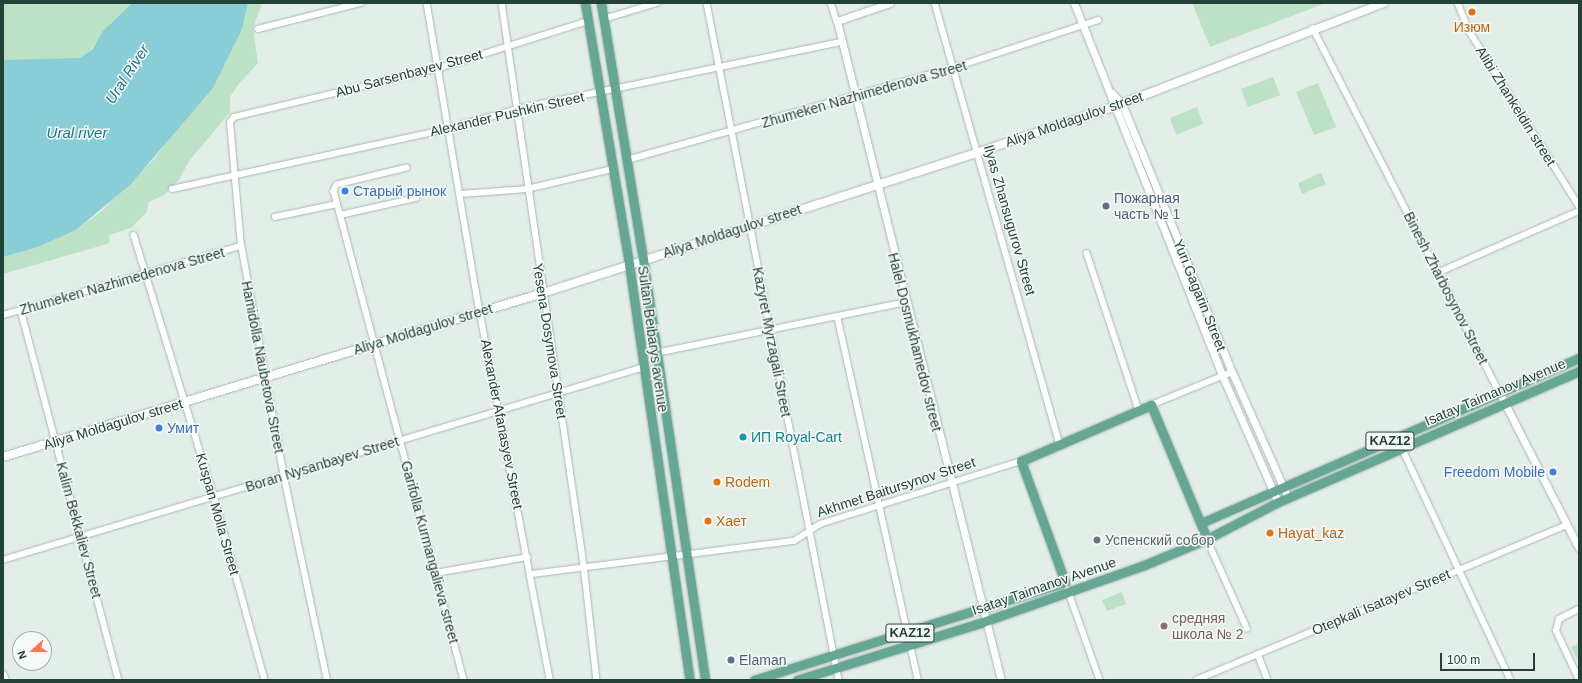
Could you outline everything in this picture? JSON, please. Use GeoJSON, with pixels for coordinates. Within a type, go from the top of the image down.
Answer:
{"type":"FeatureCollection","features":[{"type":"Feature","properties":{"kind":"main road","name":"Sultan Beibarys avenue"},"geometry":{"type":"LineString","coordinates":[[585,3],[629,264],[641,368],[690,680]]}},
{"type":"Feature","properties":{"kind":"main road","name":"Sultan Beibarys avenue"},"geometry":{"type":"LineString","coordinates":[[601,3],[643,259],[685,553],[705,680]]}},
{"type":"Feature","properties":{"kind":"main road","name":"Aliya Moldagulov street"},"geometry":{"type":"LineString","coordinates":[[3,457],[543,293],[643,259],[976,153],[1114,107],[1313,28],[1384,3]]}},
{"type":"Feature","properties":{"kind":"main road","name":"Isatay Taimanov Avenue"},"geometry":{"type":"LineString","coordinates":[[1201,522],[1274,492],[1579,358]]}},
{"type":"Feature","properties":{"kind":"main road","name":"Isatay Taimanov Avenue"},"geometry":{"type":"LineString","coordinates":[[797,680],[985,622],[1069,592],[1207,539],[1278,502],[1579,371]]}},
{"type":"Feature","properties":{"kind":"main road","name":"Akhmet Baitursynov Street"},"geometry":{"type":"LineString","coordinates":[[1021,461],[1151,405]]}},
{"type":"Feature","properties":{"kind":"main road"},"geometry":{"type":"LineString","coordinates":[[1151,405],[1207,539]]}},
{"type":"Feature","properties":{"kind":"main road"},"geometry":{"type":"LineString","coordinates":[[656,460],[671,457]]}},
{"type":"Feature","properties":{"kind":"main road"},"geometry":{"type":"LineString","coordinates":[[1021,461],[1065,582]]}},
{"type":"Feature","properties":{"kind":"main road","name":"Isatay Taimanov Avenue"},"geometry":{"type":"LineString","coordinates":[[754,680],[774,677],[907,635],[1065,582]]}},
{"type":"Feature","properties":{"kind":"street"},"geometry":{"type":"LineString","coordinates":[[258,29],[361,3]]}},
{"type":"Feature","properties":{"kind":"street","name":"Alexander Afanasyev Street"},"geometry":{"type":"LineString","coordinates":[[427,3],[448,129],[461,194],[480,312],[498,411],[532,574],[550,680]]}},
{"type":"Feature","properties":{"kind":"street","name":"Yesena Dosymova Street"},"geometry":{"type":"LineString","coordinates":[[502,3],[506,46],[517,109],[527,189],[584,565],[597,680]]}},
{"type":"Feature","properties":{"kind":"street"},"geometry":{"type":"LineString","coordinates":[[604,19],[657,3]]}},
{"type":"Feature","properties":{"kind":"street","name":"Kazyret Myrzagali Street"},"geometry":{"type":"LineString","coordinates":[[707,3],[769,331],[833,658],[839,680]]}},
{"type":"Feature","properties":{"kind":"street","name":"Halel Dosmukhamedov street"},"geometry":{"type":"LineString","coordinates":[[831,3],[985,622],[1001,680]]}},
{"type":"Feature","properties":{"kind":"street"},"geometry":{"type":"LineString","coordinates":[[836,21],[890,3]]}},
{"type":"Feature","properties":{"kind":"street","name":"Ilyas Zhansugurov Street"},"geometry":{"type":"LineString","coordinates":[[935,3],[976,153],[1060,444]]}},
{"type":"Feature","properties":{"kind":"street","name":"Yuri Gagarin Street"},"geometry":{"type":"LineString","coordinates":[[1074,3],[1112,93],[1114,107],[1222,375],[1278,502]]}},
{"type":"Feature","properties":{"kind":"street","name":"Alibi Zhankeldin street"},"geometry":{"type":"LineString","coordinates":[[1458,3],[1470,32],[1579,206]]}},
{"type":"Feature","properties":{"kind":"street","name":"Zhumeken Nazhimedenova Street"},"geometry":{"type":"LineString","coordinates":[[627,160],[731,132],[954,68],[1082,24],[1098,20]]}},
{"type":"Feature","properties":{"kind":"street","name":"Abu Sarsenbayev Street"},"geometry":{"type":"LineString","coordinates":[[230,122],[234,117],[439,68],[588,21]]}},
{"type":"Feature","properties":{"kind":"street","name":"Binesh Zharbosynov Street"},"geometry":{"type":"LineString","coordinates":[[1313,28],[1579,548]]}},
{"type":"Feature","properties":{"kind":"street","name":"Alexander Pushkin Street"},"geometry":{"type":"LineString","coordinates":[[172,189],[448,129],[517,109],[616,91],[841,42]]}},
{"type":"Feature","properties":{"kind":"street","name":"Yuri Gagarin Street"},"geometry":{"type":"LineString","coordinates":[[1112,93],[1122,104],[1232,372],[1288,498]]}},
{"type":"Feature","properties":{"kind":"street","name":"Hamidolla Naubetova Street"},"geometry":{"type":"LineString","coordinates":[[230,122],[233,175],[241,246],[284,476],[327,680]]}},
{"type":"Feature","properties":{"kind":"street","name":"Garifolla Kurmangalieva street"},"geometry":{"type":"LineString","coordinates":[[408,168],[337,185],[334,191],[464,680]]}},
{"type":"Feature","properties":{"kind":"street"},"geometry":{"type":"LineString","coordinates":[[461,194],[527,189],[613,169]]}},
{"type":"Feature","properties":{"kind":"street"},"geometry":{"type":"LineString","coordinates":[[340,215],[416,198]]}},
{"type":"Feature","properties":{"kind":"street"},"geometry":{"type":"LineString","coordinates":[[276,217],[337,204]]}},
{"type":"Feature","properties":{"kind":"street"},"geometry":{"type":"LineString","coordinates":[[1437,273],[1579,211]]}},
{"type":"Feature","properties":{"kind":"street","name":"Kuspan Molla Street"},"geometry":{"type":"LineString","coordinates":[[134,235],[144,274],[214,496],[265,680]]}},
{"type":"Feature","properties":{"kind":"street","name":"Zhumeken Nazhimedenova Street"},"geometry":{"type":"LineString","coordinates":[[3,315],[241,246]]}},
{"type":"Feature","properties":{"kind":"street"},"geometry":{"type":"LineString","coordinates":[[1087,253],[1139,410]]}},
{"type":"Feature","properties":{"kind":"street"},"geometry":{"type":"LineString","coordinates":[[656,353],[838,318],[906,302]]}},
{"type":"Feature","properties":{"kind":"street","name":"Kalim Bekkaliev Street"},"geometry":{"type":"LineString","coordinates":[[21,310],[119,680]]}},
{"type":"Feature","properties":{"kind":"street"},"geometry":{"type":"LineString","coordinates":[[838,318],[878,507],[918,680]]}},
{"type":"Feature","properties":{"kind":"street","name":"Boran Nysanbayev Street"},"geometry":{"type":"LineString","coordinates":[[3,560],[641,368]]}},
{"type":"Feature","properties":{"kind":"street","name":"Akhmet Baitursynov Street"},"geometry":{"type":"LineString","coordinates":[[1151,405],[1232,372]]}},
{"type":"Feature","properties":{"kind":"street"},"geometry":{"type":"LineString","coordinates":[[1397,438],[1460,568],[1511,680]]}},
{"type":"Feature","properties":{"kind":"street","name":"Akhmet Baitursynov Street"},"geometry":{"type":"LineString","coordinates":[[532,574],[584,565],[794,541],[809,533],[820,524],[1021,461]]}},
{"type":"Feature","properties":{"kind":"street","name":"Otepkali Isatayev Street"},"geometry":{"type":"LineString","coordinates":[[1196,680],[1460,568],[1567,525]]}},
{"type":"Feature","properties":{"kind":"street"},"geometry":{"type":"LineString","coordinates":[[1207,539],[1247,628]]}},
{"type":"Feature","properties":{"kind":"street"},"geometry":{"type":"LineString","coordinates":[[435,572],[528,557]]}},
{"type":"Feature","properties":{"kind":"street"},"geometry":{"type":"LineString","coordinates":[[1065,582],[1100,680]]}},
{"type":"Feature","properties":{"kind":"street"},"geometry":{"type":"LineString","coordinates":[[1579,609],[1559,619],[1556,631],[1579,680]]}},
{"type":"Feature","properties":{"kind":"street"},"geometry":{"type":"LineString","coordinates":[[1258,654],[1268,680]]}},
{"type":"Feature","properties":{"kind":"street"},"geometry":{"type":"LineString","coordinates":[[3,674],[5,680]]}},
{"type":"Feature","properties":{"kind":"green space"},"geometry":{"type":"Polygon","coordinates":[[[3,3],[132,3],[111,23],[87,55],[74,60],[23,61],[3,60],[3,3]]]}},
{"type":"Feature","properties":{"kind":"green space"},"geometry":{"type":"Polygon","coordinates":[[[248,3],[262,3],[253,28],[258,63],[237,86],[230,97],[230,112],[189,161],[179,180],[164,195],[149,202],[146,213],[131,228],[109,235],[110,243],[3,274],[3,257],[38,247],[76,230],[102,211],[155,158],[227,54],[242,29],[248,3]]]}},
{"type":"Feature","properties":{"kind":"green space"},"geometry":{"type":"Polygon","coordinates":[[[1192,3],[1326,3],[1210,47],[1192,3]]]}},
{"type":"Feature","properties":{"kind":"green space"},"geometry":{"type":"Polygon","coordinates":[[[1273,77],[1280,95],[1248,107],[1241,89],[1273,77]]]}},
{"type":"Feature","properties":{"kind":"green space"},"geometry":{"type":"Polygon","coordinates":[[[1318,83],[1336,127],[1314,135],[1296,92],[1318,83]]]}},
{"type":"Feature","properties":{"kind":"green space"},"geometry":{"type":"Polygon","coordinates":[[[1197,107],[1203,124],[1176,135],[1170,118],[1197,107]]]}},
{"type":"Feature","properties":{"kind":"green space"},"geometry":{"type":"Polygon","coordinates":[[[1321,173],[1326,184],[1302,194],[1298,183],[1321,173]]]}},
{"type":"Feature","properties":{"kind":"green space"},"geometry":{"type":"Polygon","coordinates":[[[1122,592],[1126,604],[1107,611],[1102,600],[1122,592]]]}},
{"type":"Feature","properties":{"kind":"green space"},"geometry":{"type":"Polygon","coordinates":[[[1578,644],[1579,657],[1577,658],[1571,647],[1578,644]]]}},
{"type":"Feature","properties":{"kind":"water","name":"Ural river"},"geometry":{"type":"Polygon","coordinates":[[[132,3],[248,3],[242,29],[213,88],[130,185],[76,230],[38,247],[3,257],[3,60],[80,58],[92,50],[103,31],[132,3]]]}},
{"type":"Feature","properties":{"kind":"place","name":"Изюм"},"geometry":{"type":"Point","coordinates":[1472,12]}},
{"type":"Feature","properties":{"kind":"place","name":"Старый рынок"},"geometry":{"type":"Point","coordinates":[345,191]}},
{"type":"Feature","properties":{"kind":"place","name":"Пожарная часть № 1"},"geometry":{"type":"Point","coordinates":[1106,206]}},
{"type":"Feature","properties":{"kind":"place","name":"Умит"},"geometry":{"type":"Point","coordinates":[159,428]}},
{"type":"Feature","properties":{"kind":"place","name":"ИП Royal-Cart"},"geometry":{"type":"Point","coordinates":[743,437]}},
{"type":"Feature","properties":{"kind":"place","name":"Freedom Mobile"},"geometry":{"type":"Point","coordinates":[1553,472]}},
{"type":"Feature","properties":{"kind":"place","name":"Rodem"},"geometry":{"type":"Point","coordinates":[717,482]}},
{"type":"Feature","properties":{"kind":"place","name":"Хает"},"geometry":{"type":"Point","coordinates":[708,521]}},
{"type":"Feature","properties":{"kind":"place","name":"Hayat_kaz"},"geometry":{"type":"Point","coordinates":[1270,533]}},
{"type":"Feature","properties":{"kind":"place","name":"Успенский собор"},"geometry":{"type":"Point","coordinates":[1097,540]}},
{"type":"Feature","properties":{"kind":"place","name":"cредняя школа № 2"},"geometry":{"type":"Point","coordinates":[1164,626]}},
{"type":"Feature","properties":{"kind":"place","name":"Elaman"},"geometry":{"type":"Point","coordinates":[731,660]}},
{"type":"Feature","properties":{"kind":"water label","name":"Ural River"},"geometry":{"type":"Point","coordinates":[127,74]}}]}
